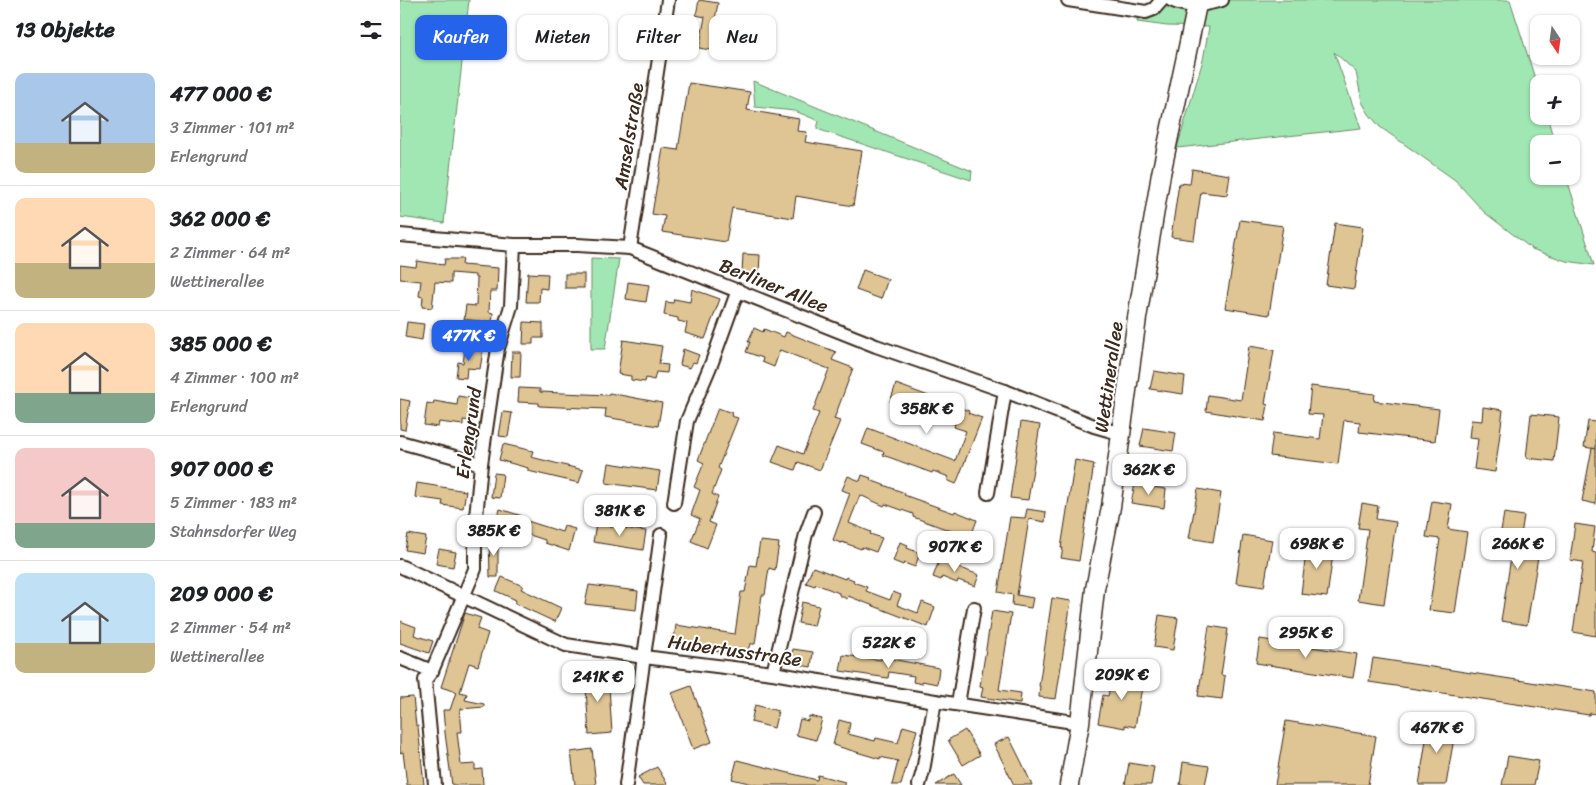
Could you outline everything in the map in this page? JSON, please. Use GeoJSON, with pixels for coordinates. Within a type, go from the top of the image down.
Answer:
{"type":"FeatureCollection","features":[{"type":"Feature","properties":{"kind":"street","name":"Amselstraße"},"geometry":{"type":"LineString","coordinates":[[630,248],[668,0]]}},
{"type":"Feature","properties":{"kind":"street"},"geometry":{"type":"LineString","coordinates":[[1068,0],[1146,12],[1154,10],[1162,0]]}},
{"type":"Feature","properties":{"kind":"street"},"geometry":{"type":"LineString","coordinates":[[1171,0],[1177,3],[1222,0]]}},
{"type":"Feature","properties":{"kind":"street","name":"Wettinerallee"},"geometry":{"type":"LineString","coordinates":[[1069,785],[1080,723],[1095,589],[1111,507],[1137,318],[1161,174],[1198,3]]}},
{"type":"Feature","properties":{"kind":"street","name":"Berliner Allee"},"geometry":{"type":"LineString","coordinates":[[400,235],[514,245],[578,245],[630,248],[876,346],[1094,426],[1122,434]]}},
{"type":"Feature","properties":{"kind":"street","name":"Erlengrund"},"geometry":{"type":"LineString","coordinates":[[435,785],[425,680],[432,671],[475,568],[475,528],[481,464],[498,348],[511,306],[514,245]]}},
{"type":"Feature","properties":{"kind":"street"},"geometry":{"type":"LineString","coordinates":[[674,503],[687,421],[712,362],[738,290]]}},
{"type":"Feature","properties":{"kind":"street"},"geometry":{"type":"LineString","coordinates":[[988,493],[1005,392]]}},
{"type":"Feature","properties":{"kind":"street"},"geometry":{"type":"LineString","coordinates":[[400,442],[481,464]]}},
{"type":"Feature","properties":{"kind":"street"},"geometry":{"type":"LineString","coordinates":[[773,673],[806,534],[814,512]]}},
{"type":"Feature","properties":{"kind":"street"},"geometry":{"type":"LineString","coordinates":[[626,785],[661,535]]}},
{"type":"Feature","properties":{"kind":"street","name":"Hubertusstraße"},"geometry":{"type":"LineString","coordinates":[[400,566],[566,644],[644,657],[773,673],[1080,723]]}},
{"type":"Feature","properties":{"kind":"street"},"geometry":{"type":"LineString","coordinates":[[958,704],[974,608]]}},
{"type":"Feature","properties":{"kind":"street"},"geometry":{"type":"LineString","coordinates":[[400,658],[432,671]]}},
{"type":"Feature","properties":{"kind":"street"},"geometry":{"type":"LineString","coordinates":[[919,785],[924,771],[935,700]]}},
{"type":"Feature","properties":{"kind":"green space"},"geometry":{"type":"Polygon","coordinates":[[[400,0],[469,0],[467,15],[415,15],[415,60],[462,60],[444,223],[400,217],[400,0]]]}},
{"type":"Feature","properties":{"kind":"green space"},"geometry":{"type":"Polygon","coordinates":[[[1155,0],[1510,0],[1534,75],[1530,75],[1530,125],[1550,125],[1552,135],[1530,135],[1530,185],[1569,185],[1594,265],[1566,261],[1532,249],[1484,212],[1455,180],[1380,127],[1362,102],[1356,72],[1334,52],[1361,128],[1177,148],[1203,60],[1209,27],[1167,26],[1137,22],[1138,9],[1155,0]]]}},
{"type":"Feature","properties":{"kind":"green space"},"geometry":{"type":"Polygon","coordinates":[[[753,81],[972,171],[971,180],[817,129],[819,121],[795,111],[755,107],[753,81]]]}},
{"type":"Feature","properties":{"kind":"green space"},"geometry":{"type":"Polygon","coordinates":[[[591,258],[619,259],[605,349],[591,349],[591,258]]]}},
{"type":"Feature","properties":{"kind":"building"},"geometry":{"type":"Polygon","coordinates":[[[699,0],[718,3],[716,15],[709,15],[709,50],[699,48],[705,17],[696,15],[699,0]]]}},
{"type":"Feature","properties":{"kind":"building"},"geometry":{"type":"Polygon","coordinates":[[[689,83],[750,92],[747,110],[799,119],[797,131],[807,132],[805,142],[862,151],[853,206],[796,196],[793,218],[732,208],[726,242],[662,232],[665,216],[652,214],[663,148],[678,150],[689,83]]]}},
{"type":"Feature","properties":{"kind":"building"},"geometry":{"type":"Polygon","coordinates":[[[1192,169],[1230,175],[1227,195],[1201,192],[1194,240],[1171,237],[1179,183],[1190,184],[1192,169]]]}},
{"type":"Feature","properties":{"kind":"building"},"geometry":{"type":"Polygon","coordinates":[[[1240,220],[1283,226],[1269,315],[1225,308],[1240,220]]]}},
{"type":"Feature","properties":{"kind":"building"},"geometry":{"type":"Polygon","coordinates":[[[1335,223],[1363,227],[1354,289],[1326,285],[1335,223]]]}},
{"type":"Feature","properties":{"kind":"building"},"geometry":{"type":"Polygon","coordinates":[[[743,254],[760,255],[759,274],[742,273],[743,254]]]}},
{"type":"Feature","properties":{"kind":"building"},"geometry":{"type":"Polygon","coordinates":[[[445,259],[463,259],[462,265],[498,268],[497,291],[490,291],[489,312],[493,313],[492,323],[464,319],[466,305],[476,306],[477,278],[475,278],[475,275],[451,273],[451,283],[435,282],[432,308],[422,307],[423,297],[419,296],[421,281],[400,279],[400,265],[416,267],[417,261],[444,265],[445,259]]]}},
{"type":"Feature","properties":{"kind":"building"},"geometry":{"type":"Polygon","coordinates":[[[863,270],[888,279],[881,299],[856,290],[863,270]]]}},
{"type":"Feature","properties":{"kind":"building"},"geometry":{"type":"Polygon","coordinates":[[[528,273],[548,274],[547,289],[540,288],[539,302],[526,302],[528,273]]]}},
{"type":"Feature","properties":{"kind":"building"},"geometry":{"type":"Polygon","coordinates":[[[565,274],[584,274],[584,288],[565,288],[565,274]]]}},
{"type":"Feature","properties":{"kind":"building"},"geometry":{"type":"Polygon","coordinates":[[[628,282],[649,285],[646,302],[626,299],[628,282]]]}},
{"type":"Feature","properties":{"kind":"building"},"geometry":{"type":"Polygon","coordinates":[[[692,289],[720,299],[705,339],[685,333],[687,323],[678,321],[678,318],[664,315],[666,302],[673,303],[674,299],[690,302],[692,289]]]}},
{"type":"Feature","properties":{"kind":"building"},"geometry":{"type":"Polygon","coordinates":[[[407,322],[424,324],[422,340],[405,337],[407,322]]]}},
{"type":"Feature","properties":{"kind":"building"},"geometry":{"type":"Polygon","coordinates":[[[524,322],[543,323],[543,338],[533,338],[533,344],[523,344],[524,322]]]}},
{"type":"Feature","properties":{"kind":"building"},"geometry":{"type":"Polygon","coordinates":[[[754,328],[763,332],[764,329],[784,337],[786,332],[836,352],[832,360],[853,368],[834,419],[840,421],[820,470],[798,462],[795,470],[772,462],[779,445],[803,454],[819,413],[813,411],[829,369],[780,350],[774,367],[762,362],[763,358],[746,352],[754,328]]]}},
{"type":"Feature","properties":{"kind":"building"},"geometry":{"type":"Polygon","coordinates":[[[623,340],[662,346],[659,364],[668,365],[667,373],[656,372],[654,380],[646,378],[645,382],[631,380],[631,376],[618,374],[623,340]]]}},
{"type":"Feature","properties":{"kind":"building"},"geometry":{"type":"Polygon","coordinates":[[[1249,346],[1274,350],[1265,404],[1268,405],[1265,421],[1206,411],[1208,395],[1241,400],[1249,346]]]}},
{"type":"Feature","properties":{"kind":"building"},"geometry":{"type":"Polygon","coordinates":[[[465,349],[483,351],[480,369],[467,368],[466,378],[456,377],[458,362],[463,363],[465,349]]]}},
{"type":"Feature","properties":{"kind":"building"},"geometry":{"type":"Polygon","coordinates":[[[683,349],[699,355],[696,363],[693,362],[690,368],[680,365],[683,349]]]}},
{"type":"Feature","properties":{"kind":"building"},"geometry":{"type":"Polygon","coordinates":[[[512,352],[521,352],[520,377],[511,377],[512,352]]]}},
{"type":"Feature","properties":{"kind":"building"},"geometry":{"type":"Polygon","coordinates":[[[1154,371],[1185,376],[1183,394],[1150,389],[1154,371]]]}},
{"type":"Feature","properties":{"kind":"building"},"geometry":{"type":"Polygon","coordinates":[[[896,384],[969,411],[968,413],[982,418],[956,484],[947,480],[949,477],[933,471],[932,473],[883,455],[884,452],[862,444],[868,428],[955,461],[966,431],[954,427],[955,424],[918,411],[917,413],[890,402],[896,384]]]}},
{"type":"Feature","properties":{"kind":"building"},"geometry":{"type":"Polygon","coordinates":[[[1311,386],[1375,394],[1374,401],[1439,409],[1435,441],[1359,432],[1360,422],[1344,420],[1338,464],[1270,456],[1273,433],[1320,439],[1323,415],[1308,414],[1311,386]]]}},
{"type":"Feature","properties":{"kind":"building"},"geometry":{"type":"Polygon","coordinates":[[[519,388],[540,389],[540,392],[608,395],[609,393],[662,403],[658,426],[605,417],[606,409],[539,406],[539,403],[518,402],[519,388]]]}},
{"type":"Feature","properties":{"kind":"building"},"geometry":{"type":"Polygon","coordinates":[[[458,396],[476,399],[473,421],[463,420],[463,425],[439,422],[438,427],[424,425],[427,403],[433,404],[434,401],[457,405],[458,396]]]}},
{"type":"Feature","properties":{"kind":"building"},"geometry":{"type":"Polygon","coordinates":[[[400,399],[410,401],[405,430],[400,429],[400,399]]]}},
{"type":"Feature","properties":{"kind":"building"},"geometry":{"type":"Polygon","coordinates":[[[1483,407],[1503,410],[1495,472],[1474,469],[1478,439],[1469,438],[1471,420],[1482,421],[1483,407]]]}},
{"type":"Feature","properties":{"kind":"building"},"geometry":{"type":"Polygon","coordinates":[[[718,408],[732,413],[731,416],[738,418],[718,468],[721,470],[712,494],[718,497],[709,522],[716,525],[707,548],[691,541],[700,519],[691,515],[700,490],[694,487],[704,463],[698,460],[718,408]]]}},
{"type":"Feature","properties":{"kind":"building"},"geometry":{"type":"Polygon","coordinates":[[[503,412],[512,413],[508,437],[499,436],[503,412]]]}},
{"type":"Feature","properties":{"kind":"building"},"geometry":{"type":"Polygon","coordinates":[[[1531,414],[1559,417],[1554,461],[1526,458],[1531,414]]]}},
{"type":"Feature","properties":{"kind":"building"},"geometry":{"type":"Polygon","coordinates":[[[1588,421],[1596,422],[1596,449],[1584,447],[1588,421]]]}},
{"type":"Feature","properties":{"kind":"building"},"geometry":{"type":"Polygon","coordinates":[[[1021,422],[1040,425],[1028,500],[1010,498],[1021,422]]]}},
{"type":"Feature","properties":{"kind":"building"},"geometry":{"type":"Polygon","coordinates":[[[1144,428],[1176,433],[1173,451],[1140,446],[1144,428]]]}},
{"type":"Feature","properties":{"kind":"building"},"geometry":{"type":"Polygon","coordinates":[[[503,444],[533,451],[531,457],[583,470],[579,483],[528,471],[528,468],[499,460],[503,444]]]}},
{"type":"Feature","properties":{"kind":"building"},"geometry":{"type":"Polygon","coordinates":[[[1592,448],[1596,449],[1596,504],[1582,501],[1592,448]]]}},
{"type":"Feature","properties":{"kind":"building"},"geometry":{"type":"Polygon","coordinates":[[[1075,460],[1094,464],[1079,561],[1061,558],[1075,460]]]}},
{"type":"Feature","properties":{"kind":"building"},"geometry":{"type":"Polygon","coordinates":[[[609,463],[660,471],[657,490],[606,483],[609,463]]]}},
{"type":"Feature","properties":{"kind":"building"},"geometry":{"type":"Polygon","coordinates":[[[494,473],[503,474],[500,498],[491,497],[494,473]]]}},
{"type":"Feature","properties":{"kind":"building"},"geometry":{"type":"Polygon","coordinates":[[[862,475],[871,478],[870,480],[905,493],[904,495],[977,520],[971,536],[913,517],[913,514],[885,504],[884,506],[860,495],[849,523],[882,538],[876,552],[833,540],[850,493],[842,490],[848,476],[860,481],[862,475]]]}},
{"type":"Feature","properties":{"kind":"building"},"geometry":{"type":"Polygon","coordinates":[[[417,483],[466,491],[463,508],[442,505],[443,501],[415,497],[417,483]]]}},
{"type":"Feature","properties":{"kind":"building"},"geometry":{"type":"Polygon","coordinates":[[[1135,484],[1166,489],[1164,508],[1131,503],[1135,484]]]}},
{"type":"Feature","properties":{"kind":"building"},"geometry":{"type":"Polygon","coordinates":[[[1198,489],[1221,493],[1213,542],[1189,538],[1198,489]]]}},
{"type":"Feature","properties":{"kind":"building"},"geometry":{"type":"Polygon","coordinates":[[[1432,501],[1452,504],[1448,529],[1467,532],[1455,613],[1429,610],[1440,539],[1426,537],[1432,501]]]}},
{"type":"Feature","properties":{"kind":"building"},"geometry":{"type":"Polygon","coordinates":[[[1362,503],[1378,506],[1376,519],[1396,522],[1384,604],[1358,600],[1368,529],[1358,528],[1362,503]]]}},
{"type":"Feature","properties":{"kind":"building"},"geometry":{"type":"Polygon","coordinates":[[[500,509],[522,516],[521,519],[562,532],[564,526],[575,529],[569,551],[545,543],[545,540],[496,524],[500,509]]]}},
{"type":"Feature","properties":{"kind":"building"},"geometry":{"type":"Polygon","coordinates":[[[1027,509],[1046,512],[1045,522],[1029,519],[1017,595],[1033,598],[1031,608],[1012,605],[1013,595],[998,592],[1010,517],[1025,518],[1027,509]]]}},
{"type":"Feature","properties":{"kind":"building"},"geometry":{"type":"Polygon","coordinates":[[[1504,513],[1524,516],[1520,541],[1540,544],[1527,625],[1501,621],[1512,551],[1498,549],[1504,513]]]}},
{"type":"Feature","properties":{"kind":"building"},"geometry":{"type":"Polygon","coordinates":[[[596,524],[646,531],[643,550],[593,542],[596,524]]]}},
{"type":"Feature","properties":{"kind":"building"},"geometry":{"type":"Polygon","coordinates":[[[1575,524],[1595,527],[1592,552],[1596,553],[1596,636],[1573,632],[1583,562],[1570,560],[1575,524]]]}},
{"type":"Feature","properties":{"kind":"building"},"geometry":{"type":"Polygon","coordinates":[[[408,534],[426,537],[423,553],[405,550],[408,534]]]}},
{"type":"Feature","properties":{"kind":"building"},"geometry":{"type":"Polygon","coordinates":[[[1243,535],[1272,540],[1264,587],[1236,583],[1243,535]]]}},
{"type":"Feature","properties":{"kind":"building"},"geometry":{"type":"Polygon","coordinates":[[[489,538],[498,538],[498,577],[490,577],[489,538]]]}},
{"type":"Feature","properties":{"kind":"building"},"geometry":{"type":"Polygon","coordinates":[[[760,541],[779,543],[775,570],[769,568],[765,595],[762,595],[755,644],[750,644],[747,653],[733,651],[733,654],[673,645],[676,625],[735,634],[741,592],[745,592],[750,565],[756,566],[760,541]]]}},
{"type":"Feature","properties":{"kind":"building"},"geometry":{"type":"Polygon","coordinates":[[[900,542],[908,545],[907,548],[920,553],[915,567],[893,561],[900,542]]]}},
{"type":"Feature","properties":{"kind":"building"},"geometry":{"type":"Polygon","coordinates":[[[1307,544],[1334,547],[1327,597],[1301,594],[1307,544]]]}},
{"type":"Feature","properties":{"kind":"building"},"geometry":{"type":"Polygon","coordinates":[[[439,549],[456,552],[453,567],[436,564],[439,549]]]}},
{"type":"Feature","properties":{"kind":"building"},"geometry":{"type":"Polygon","coordinates":[[[940,558],[947,561],[947,563],[979,575],[975,586],[958,580],[957,583],[942,577],[941,580],[933,577],[940,558]]]}},
{"type":"Feature","properties":{"kind":"building"},"geometry":{"type":"Polygon","coordinates":[[[813,567],[845,579],[846,577],[854,580],[853,582],[867,587],[866,591],[890,600],[893,592],[901,595],[897,605],[918,613],[922,602],[935,607],[928,627],[848,596],[847,599],[839,595],[839,593],[816,584],[815,586],[806,583],[813,567]]]}},
{"type":"Feature","properties":{"kind":"building"},"geometry":{"type":"Polygon","coordinates":[[[502,577],[523,586],[521,589],[561,608],[555,622],[514,603],[516,600],[496,591],[502,577]]]}},
{"type":"Feature","properties":{"kind":"building"},"geometry":{"type":"Polygon","coordinates":[[[589,585],[638,591],[636,610],[585,604],[589,585]]]}},
{"type":"Feature","properties":{"kind":"building"},"geometry":{"type":"Polygon","coordinates":[[[1052,598],[1071,601],[1056,699],[1039,697],[1052,598]]]}},
{"type":"Feature","properties":{"kind":"building"},"geometry":{"type":"Polygon","coordinates":[[[802,602],[819,606],[814,626],[798,623],[802,602]]]}},
{"type":"Feature","properties":{"kind":"building"},"geometry":{"type":"Polygon","coordinates":[[[992,611],[1011,614],[999,690],[1021,693],[1020,703],[981,697],[983,687],[980,686],[992,611]]]}},
{"type":"Feature","properties":{"kind":"building"},"geometry":{"type":"Polygon","coordinates":[[[465,613],[481,618],[477,629],[488,633],[478,666],[469,663],[460,692],[467,694],[465,700],[484,704],[484,707],[460,709],[462,732],[457,732],[461,765],[475,764],[475,770],[482,769],[483,785],[452,785],[445,733],[443,710],[450,710],[456,692],[441,687],[465,613]]]}},
{"type":"Feature","properties":{"kind":"building"},"geometry":{"type":"Polygon","coordinates":[[[1159,615],[1178,618],[1173,650],[1154,647],[1159,615]]]}},
{"type":"Feature","properties":{"kind":"building"},"geometry":{"type":"Polygon","coordinates":[[[400,621],[416,627],[414,635],[433,641],[429,653],[400,643],[400,621]]]}},
{"type":"Feature","properties":{"kind":"building"},"geometry":{"type":"Polygon","coordinates":[[[1209,626],[1228,629],[1221,675],[1225,676],[1222,699],[1198,696],[1209,626]]]}},
{"type":"Feature","properties":{"kind":"building"},"geometry":{"type":"Polygon","coordinates":[[[1260,639],[1357,654],[1353,678],[1256,663],[1260,639]]]}},
{"type":"Feature","properties":{"kind":"building"},"geometry":{"type":"Polygon","coordinates":[[[793,649],[813,652],[811,667],[790,663],[793,649]]]}},
{"type":"Feature","properties":{"kind":"building"},"geometry":{"type":"Polygon","coordinates":[[[843,655],[881,660],[881,657],[939,668],[937,684],[922,681],[922,684],[913,682],[914,676],[889,672],[888,678],[840,671],[843,655]]]}},
{"type":"Feature","properties":{"kind":"building"},"geometry":{"type":"Polygon","coordinates":[[[1373,658],[1596,692],[1596,714],[1590,713],[1589,715],[1369,682],[1373,658]]]}},
{"type":"Feature","properties":{"kind":"building"},"geometry":{"type":"Polygon","coordinates":[[[608,671],[612,733],[589,735],[585,672],[608,671]]]}},
{"type":"Feature","properties":{"kind":"building"},"geometry":{"type":"Polygon","coordinates":[[[1113,671],[1144,676],[1135,727],[1125,725],[1125,728],[1098,723],[1103,695],[1108,696],[1113,671]]]}},
{"type":"Feature","properties":{"kind":"building"},"geometry":{"type":"Polygon","coordinates":[[[691,686],[712,742],[693,749],[672,693],[691,686]]]}},
{"type":"Feature","properties":{"kind":"building"},"geometry":{"type":"Polygon","coordinates":[[[413,697],[424,785],[407,785],[403,752],[400,753],[400,698],[413,697]]]}},
{"type":"Feature","properties":{"kind":"building"},"geometry":{"type":"Polygon","coordinates":[[[755,705],[778,711],[774,728],[751,722],[755,705]]]}},
{"type":"Feature","properties":{"kind":"building"},"geometry":{"type":"Polygon","coordinates":[[[809,716],[822,719],[816,740],[796,735],[800,719],[808,721],[809,716]]]}},
{"type":"Feature","properties":{"kind":"building"},"geometry":{"type":"Polygon","coordinates":[[[839,720],[850,723],[848,734],[875,741],[876,738],[898,743],[903,726],[917,730],[901,785],[892,785],[898,761],[880,757],[880,759],[833,745],[839,720]]]}},
{"type":"Feature","properties":{"kind":"building"},"geometry":{"type":"Polygon","coordinates":[[[1286,721],[1376,736],[1368,785],[1275,785],[1286,721]]]}},
{"type":"Feature","properties":{"kind":"building"},"geometry":{"type":"Polygon","coordinates":[[[1429,721],[1456,726],[1446,785],[1419,785],[1429,721]]]}},
{"type":"Feature","properties":{"kind":"building"},"geometry":{"type":"Polygon","coordinates":[[[965,730],[980,755],[963,765],[948,740],[965,730]]]}},
{"type":"Feature","properties":{"kind":"building"},"geometry":{"type":"Polygon","coordinates":[[[1009,737],[1032,785],[1014,785],[994,744],[1009,737]]]}},
{"type":"Feature","properties":{"kind":"building"},"geometry":{"type":"Polygon","coordinates":[[[592,749],[596,785],[575,785],[571,752],[592,749]]]}},
{"type":"Feature","properties":{"kind":"building"},"geometry":{"type":"Polygon","coordinates":[[[1508,756],[1539,761],[1534,785],[1502,785],[1508,756]]]}},
{"type":"Feature","properties":{"kind":"building"},"geometry":{"type":"Polygon","coordinates":[[[737,760],[817,780],[818,775],[845,782],[845,785],[757,785],[732,779],[737,760]]]}},
{"type":"Feature","properties":{"kind":"building"},"geometry":{"type":"Polygon","coordinates":[[[1183,762],[1209,766],[1205,785],[1180,785],[1183,762]]]}},
{"type":"Feature","properties":{"kind":"building"},"geometry":{"type":"Polygon","coordinates":[[[1129,763],[1154,767],[1151,785],[1125,785],[1129,763]]]}},
{"type":"Feature","properties":{"kind":"building"},"geometry":{"type":"Polygon","coordinates":[[[657,767],[668,785],[643,785],[638,777],[657,767]]]}},
{"type":"Feature","properties":{"kind":"building"},"geometry":{"type":"Polygon","coordinates":[[[954,774],[961,785],[936,785],[954,774]]]}}]}
